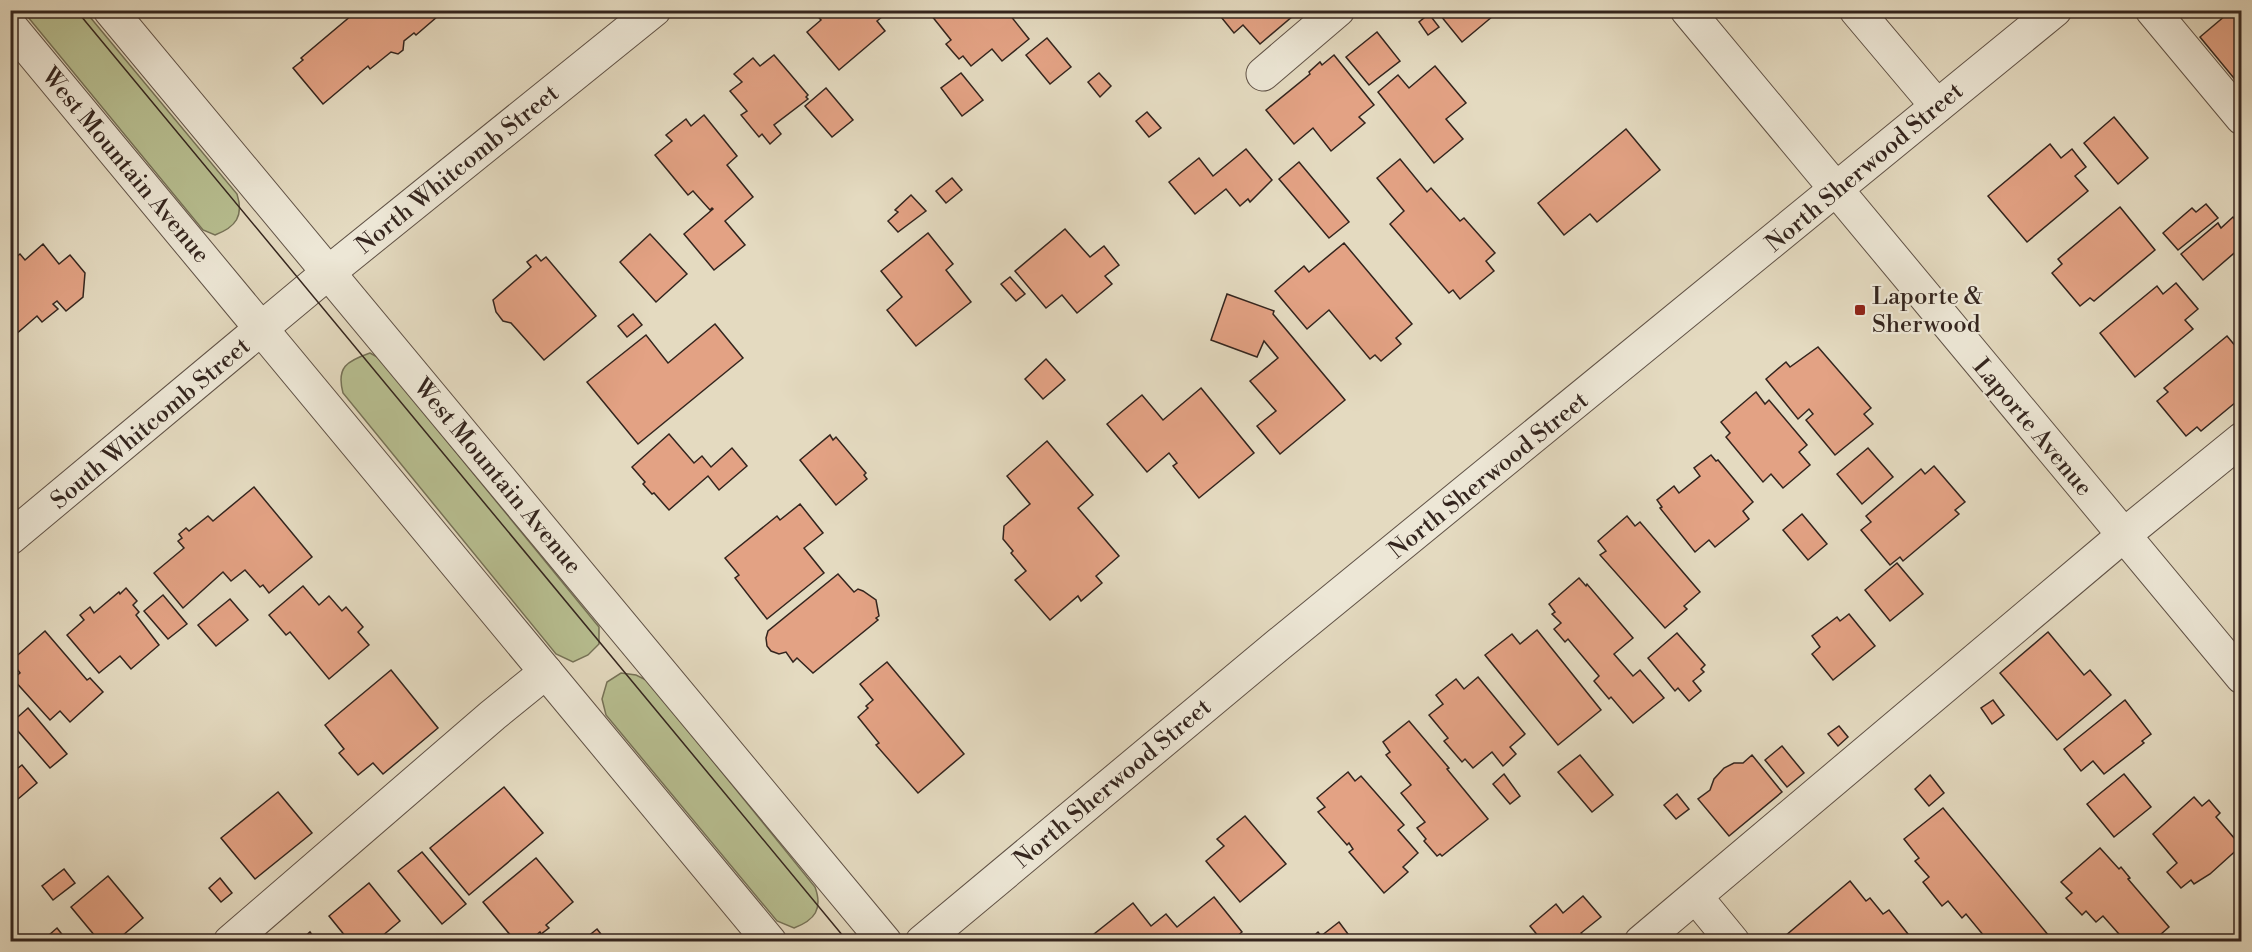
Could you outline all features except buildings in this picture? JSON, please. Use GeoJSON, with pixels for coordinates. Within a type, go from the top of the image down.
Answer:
{"type":"FeatureCollection","features":[{"type":"Feature","properties":{"kind":"street","name":"West Mountain Avenue"},"geometry":{"type":"LineString","coordinates":[[110,10],[885,942]]}},
{"type":"Feature","properties":{"kind":"street"},"geometry":{"type":"LineString","coordinates":[[1263,74],[1338,10]]}},
{"type":"Feature","properties":{"kind":"street","name":"Laporte Avenue"},"geometry":{"type":"LineString","coordinates":[[1687,10],[2241,677]]}},
{"type":"Feature","properties":{"kind":"street"},"geometry":{"type":"LineString","coordinates":[[1856,10],[1937,106]]}},
{"type":"Feature","properties":{"kind":"street","name":"North Sherwood Street"},"geometry":{"type":"LineString","coordinates":[[922,942],[1278,645],[2055,10]]}},
{"type":"Feature","properties":{"kind":"street"},"geometry":{"type":"LineString","coordinates":[[2152,10],[2241,118]]}},
{"type":"Feature","properties":{"kind":"street","name":"North Whitcomb Street"},"geometry":{"type":"LineString","coordinates":[[262,330],[642,14]]}},
{"type":"Feature","properties":{"kind":"street","name":"West Mountain Avenue"},"geometry":{"type":"LineString","coordinates":[[10,26],[770,942]]}},
{"type":"Feature","properties":{"kind":"street","name":"South Whitcomb Street"},"geometry":{"type":"LineString","coordinates":[[10,538],[262,330]]}},
{"type":"Feature","properties":{"kind":"street"},"geometry":{"type":"LineString","coordinates":[[1641,942],[2241,439]]}},
{"type":"Feature","properties":{"kind":"street"},"geometry":{"type":"LineString","coordinates":[[230,942],[546,672]]}},
{"type":"Feature","properties":{"kind":"street"},"geometry":{"type":"LineString","coordinates":[[1696,897],[1733,942]]}},
{"type":"Feature","properties":{"kind":"green space"},"geometry":{"type":"Polygon","coordinates":[[[23,11],[85,11],[237,194],[239,215],[233,224],[215,235],[203,230],[23,11]]]}},
{"type":"Feature","properties":{"kind":"green space"},"geometry":{"type":"Polygon","coordinates":[[[370,353],[379,358],[599,627],[599,644],[588,655],[573,662],[556,654],[343,393],[341,377],[345,366],[370,353]]]}},
{"type":"Feature","properties":{"kind":"green space"},"geometry":{"type":"Polygon","coordinates":[[[621,673],[636,675],[648,681],[815,887],[817,908],[807,921],[794,928],[777,921],[606,715],[602,699],[607,682],[621,673]]]}},
{"type":"Feature","properties":{"kind":"tram line"},"geometry":{"type":"LineString","coordinates":[[76,10],[848,942]]}},
{"type":"Feature","properties":{"kind":"place","name":"Laporte & Sherwood"},"geometry":{"type":"Point","coordinates":[1860,310]}}]}
